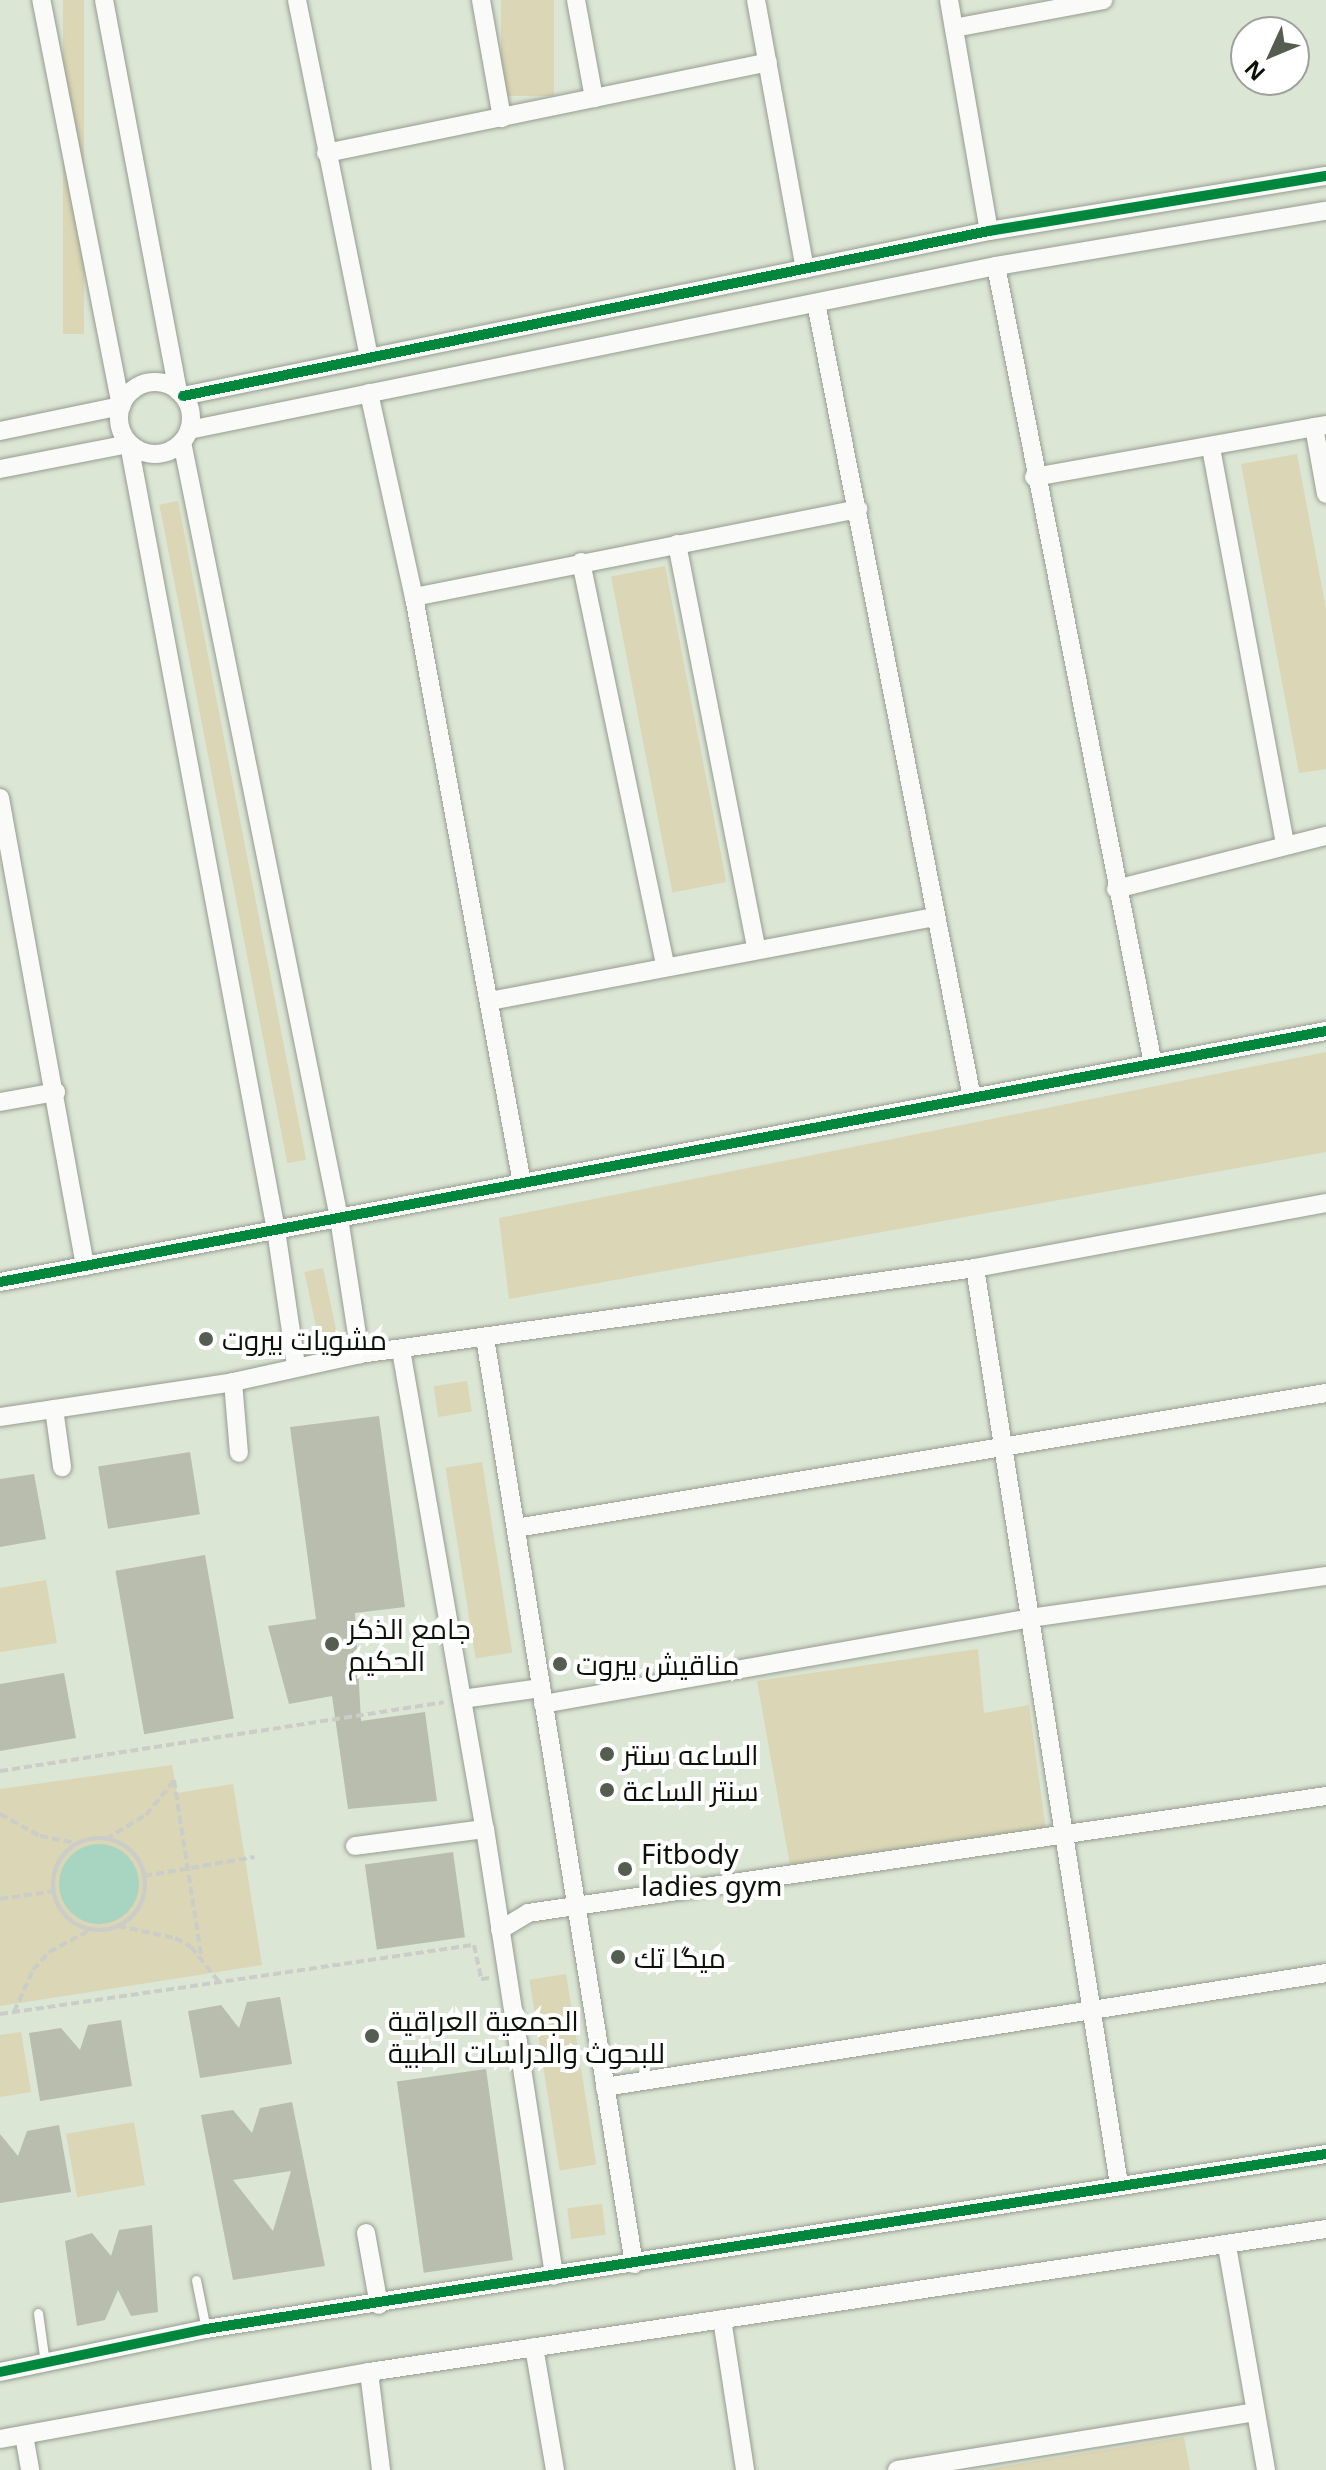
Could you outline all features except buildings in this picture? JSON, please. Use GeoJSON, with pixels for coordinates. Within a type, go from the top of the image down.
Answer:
{"type":"FeatureCollection","features":[{"type":"Feature","properties":{"kind":"street"},"geometry":{"type":"LineString","coordinates":[[41,0],[121,406],[120,428],[129,444],[276,1230],[296,1366]]}},
{"type":"Feature","properties":{"kind":"street"},"geometry":{"type":"LineString","coordinates":[[104,0],[339,1218],[360,1354]]}},
{"type":"Feature","properties":{"kind":"street"},"geometry":{"type":"LineString","coordinates":[[297,0],[369,358]]}},
{"type":"Feature","properties":{"kind":"street"},"geometry":{"type":"LineString","coordinates":[[481,0],[502,118]]}},
{"type":"Feature","properties":{"kind":"street"},"geometry":{"type":"LineString","coordinates":[[576,0],[594,98]]}},
{"type":"Feature","properties":{"kind":"street"},"geometry":{"type":"LineString","coordinates":[[756,0],[805,269]]}},
{"type":"Feature","properties":{"kind":"street"},"geometry":{"type":"LineString","coordinates":[[949,0],[989,231]]}},
{"type":"Feature","properties":{"kind":"street"},"geometry":{"type":"LineString","coordinates":[[954,28],[1103,0]]}},
{"type":"Feature","properties":{"kind":"street"},"geometry":{"type":"LineString","coordinates":[[326,153],[768,62]]}},
{"type":"Feature","properties":{"kind":"street"},"geometry":{"type":"LineString","coordinates":[[0,431],[121,406],[146,384],[180,394],[989,231],[1326,176]]}},
{"type":"Feature","properties":{"kind":"street"},"geometry":{"type":"LineString","coordinates":[[0,469],[129,444],[153,454],[186,436],[369,393],[996,266],[1326,211]]}},
{"type":"Feature","properties":{"kind":"street"},"geometry":{"type":"LineString","coordinates":[[996,266],[1034,477],[1153,1064]]}},
{"type":"Feature","properties":{"kind":"street"},"geometry":{"type":"LineString","coordinates":[[816,303],[934,917],[972,1098]]}},
{"type":"Feature","properties":{"kind":"street"},"geometry":{"type":"LineString","coordinates":[[369,393],[414,597],[522,1183]]}},
{"type":"Feature","properties":{"kind":"street"},"geometry":{"type":"LineString","coordinates":[[1034,477],[1211,448],[1320,426],[1326,494]]}},
{"type":"Feature","properties":{"kind":"street"},"geometry":{"type":"LineString","coordinates":[[1211,448],[1285,845]]}},
{"type":"Feature","properties":{"kind":"street"},"geometry":{"type":"LineString","coordinates":[[414,597],[858,509]]}},
{"type":"Feature","properties":{"kind":"street"},"geometry":{"type":"LineString","coordinates":[[677,544],[756,948]]}},
{"type":"Feature","properties":{"kind":"street"},"geometry":{"type":"LineString","coordinates":[[581,562],[665,964]]}},
{"type":"Feature","properties":{"kind":"street"},"geometry":{"type":"LineString","coordinates":[[0,798],[56,1092],[85,1266]]}},
{"type":"Feature","properties":{"kind":"street"},"geometry":{"type":"LineString","coordinates":[[1116,889],[1326,836]]}},
{"type":"Feature","properties":{"kind":"street"},"geometry":{"type":"LineString","coordinates":[[490,1001],[665,964],[934,917]]}},
{"type":"Feature","properties":{"kind":"street"},"geometry":{"type":"LineString","coordinates":[[0,1282],[1326,1031]]}},
{"type":"Feature","properties":{"kind":"street"},"geometry":{"type":"LineString","coordinates":[[0,1102],[56,1092]]}},
{"type":"Feature","properties":{"kind":"street"},"geometry":{"type":"LineString","coordinates":[[0,1417],[233,1382],[360,1354],[975,1268],[1326,1203]]}},
{"type":"Feature","properties":{"kind":"street"},"geometry":{"type":"LineString","coordinates":[[975,1268],[1119,2184]]}},
{"type":"Feature","properties":{"kind":"street"},"geometry":{"type":"LineString","coordinates":[[485,1338],[574,1908],[634,2264]]}},
{"type":"Feature","properties":{"kind":"street"},"geometry":{"type":"LineString","coordinates":[[401,1350],[485,1829],[554,2276]]}},
{"type":"Feature","properties":{"kind":"street"},"geometry":{"type":"LineString","coordinates":[[233,1382],[239,1453]]}},
{"type":"Feature","properties":{"kind":"street"},"geometry":{"type":"LineString","coordinates":[[516,1528],[1326,1393]]}},
{"type":"Feature","properties":{"kind":"street"},"geometry":{"type":"LineString","coordinates":[[54,1409],[62,1467]]}},
{"type":"Feature","properties":{"kind":"street"},"geometry":{"type":"LineString","coordinates":[[462,1699],[542,1696],[1030,1618],[1326,1576]]}},
{"type":"Feature","properties":{"kind":"street"},"geometry":{"type":"LineString","coordinates":[[500,1930],[528,1913],[1326,1796]]}},
{"type":"Feature","properties":{"kind":"street"},"geometry":{"type":"LineString","coordinates":[[355,1846],[485,1829]]}},
{"type":"Feature","properties":{"kind":"street"},"geometry":{"type":"LineString","coordinates":[[605,2087],[1091,2007],[1326,1973]]}},
{"type":"Feature","properties":{"kind":"street"},"geometry":{"type":"LineString","coordinates":[[0,2372],[206,2329],[379,2305],[1119,2184],[1326,2154]]}},
{"type":"Feature","properties":{"kind":"street"},"geometry":{"type":"LineString","coordinates":[[0,2439],[369,2372],[1326,2229]]}},
{"type":"Feature","properties":{"kind":"street"},"geometry":{"type":"LineString","coordinates":[[366,2233],[379,2305]]}},
{"type":"Feature","properties":{"kind":"street"},"geometry":{"type":"LineString","coordinates":[[1227,2246],[1266,2470]]}},
{"type":"Feature","properties":{"kind":"street"},"geometry":{"type":"LineString","coordinates":[[722,2319],[745,2470]]}},
{"type":"Feature","properties":{"kind":"street"},"geometry":{"type":"LineString","coordinates":[[534,2347],[555,2470]]}},
{"type":"Feature","properties":{"kind":"street"},"geometry":{"type":"LineString","coordinates":[[369,2372],[381,2470]]}},
{"type":"Feature","properties":{"kind":"street"},"geometry":{"type":"LineString","coordinates":[[897,2470],[1255,2412]]}},
{"type":"Feature","properties":{"kind":"street"},"geometry":{"type":"LineString","coordinates":[[24,2435],[30,2470]]}},
{"type":"Feature","properties":{"kind":"lane"},"geometry":{"type":"LineString","coordinates":[[196,2280],[206,2329]]}},
{"type":"Feature","properties":{"kind":"lane"},"geometry":{"type":"LineString","coordinates":[[38,2313],[45,2363]]}},
{"type":"Feature","properties":{"kind":"path"},"geometry":{"type":"LineString","coordinates":[[0,1771],[462,1699]]}},
{"type":"Feature","properties":{"kind":"path"},"geometry":{"type":"LineString","coordinates":[[0,1814],[40,1836],[77,1844],[106,1839],[146,1815],[174,1780],[202,1960]]}},
{"type":"Feature","properties":{"kind":"path"},"geometry":{"type":"LineString","coordinates":[[106,1839],[129,1850],[144,1876],[136,1911],[117,1926]]}},
{"type":"Feature","properties":{"kind":"path"},"geometry":{"type":"LineString","coordinates":[[77,1844],[61,1858],[54,1891],[66,1915],[93,1930]]}},
{"type":"Feature","properties":{"kind":"path"},"geometry":{"type":"LineString","coordinates":[[144,1876],[254,1857]]}},
{"type":"Feature","properties":{"kind":"path"},"geometry":{"type":"LineString","coordinates":[[0,1899],[54,1891]]}},
{"type":"Feature","properties":{"kind":"path"},"geometry":{"type":"LineString","coordinates":[[14,2012],[33,1970],[49,1952],[93,1930],[117,1926],[175,1938],[202,1960],[219,1982]]}},
{"type":"Feature","properties":{"kind":"path"},"geometry":{"type":"LineString","coordinates":[[0,2014],[474,1945],[481,1979],[508,1975]]}},
{"type":"Feature","properties":{"kind":"shaded area"},"geometry":{"type":"Polygon","coordinates":[[[63,0],[84,0],[84,334],[63,334],[63,0]]]}},
{"type":"Feature","properties":{"kind":"shaded area"},"geometry":{"type":"Polygon","coordinates":[[[501,0],[554,0],[554,96],[501,96],[501,0]]]}},
{"type":"Feature","properties":{"kind":"shaded area"},"geometry":{"type":"Polygon","coordinates":[[[1297,454],[1326,609],[1326,769],[1299,773],[1241,464],[1297,454]]]}},
{"type":"Feature","properties":{"kind":"shaded area"},"geometry":{"type":"Polygon","coordinates":[[[178,501],[306,1160],[287,1163],[159,505],[178,501]]]}},
{"type":"Feature","properties":{"kind":"shaded area"},"geometry":{"type":"Polygon","coordinates":[[[665,566],[726,882],[672,893],[611,576],[665,566]]]}},
{"type":"Feature","properties":{"kind":"shaded area"},"geometry":{"type":"Polygon","coordinates":[[[1326,1052],[1326,1152],[509,1299],[499,1218],[1326,1052]]]}},
{"type":"Feature","properties":{"kind":"shaded area"},"geometry":{"type":"Polygon","coordinates":[[[323,1268],[337,1335],[319,1338],[304,1272],[323,1268]]]}},
{"type":"Feature","properties":{"kind":"shaded area"},"geometry":{"type":"Polygon","coordinates":[[[467,1381],[472,1412],[438,1417],[433,1386],[467,1381]]]}},
{"type":"Feature","properties":{"kind":"shaded area"},"geometry":{"type":"Polygon","coordinates":[[[482,1462],[512,1653],[476,1658],[445,1468],[482,1462]]]}},
{"type":"Feature","properties":{"kind":"shaded area"},"geometry":{"type":"Polygon","coordinates":[[[46,1580],[57,1643],[0,1652],[0,1588],[46,1580]]]}},
{"type":"Feature","properties":{"kind":"shaded area"},"geometry":{"type":"Polygon","coordinates":[[[978,1649],[984,1713],[1029,1705],[1046,1831],[790,1865],[757,1681],[978,1649]]]}},
{"type":"Feature","properties":{"kind":"shaded area"},"geometry":{"type":"Polygon","coordinates":[[[172,1765],[177,1793],[233,1784],[262,1965],[0,2006],[0,1789],[172,1765]]]}},
{"type":"Feature","properties":{"kind":"shaded area"},"geometry":{"type":"Polygon","coordinates":[[[99,1844],[114,1847],[127,1856],[136,1869],[139,1884],[136,1899],[127,1912],[114,1921],[99,1924],[84,1921],[71,1912],[62,1899],[59,1884],[62,1869],[71,1856],[84,1847],[99,1844]]]}},
{"type":"Feature","properties":{"kind":"shaded area"},"geometry":{"type":"Polygon","coordinates":[[[566,1974],[596,2165],[560,2170],[529,1980],[566,1974]]]}},
{"type":"Feature","properties":{"kind":"shaded area"},"geometry":{"type":"Polygon","coordinates":[[[21,2032],[31,2092],[0,2097],[0,2035],[21,2032]]]}},
{"type":"Feature","properties":{"kind":"shaded area"},"geometry":{"type":"Polygon","coordinates":[[[134,2122],[145,2185],[77,2197],[66,2134],[134,2122]]]}},
{"type":"Feature","properties":{"kind":"shaded area"},"geometry":{"type":"Polygon","coordinates":[[[602,2204],[606,2235],[571,2239],[567,2208],[602,2204]]]}},
{"type":"Feature","properties":{"kind":"shaded area"},"geometry":{"type":"Polygon","coordinates":[[[1184,2437],[1190,2470],[981,2470],[1184,2437]]]}},
{"type":"Feature","properties":{"kind":"cycle path"},"geometry":{"type":"LineString","coordinates":[[183,396],[989,231],[1326,176]]}},
{"type":"Feature","properties":{"kind":"cycle path"},"geometry":{"type":"LineString","coordinates":[[0,1282],[1326,1031]]}},
{"type":"Feature","properties":{"kind":"cycle path"},"geometry":{"type":"LineString","coordinates":[[0,2372],[206,2329],[1326,2154]]}},
{"type":"Feature","properties":{"kind":"place","name":"مشويات بيروت"},"geometry":{"type":"Point","coordinates":[206,1339]}},
{"type":"Feature","properties":{"kind":"place","name":"جامع الذكر الحكيم"},"geometry":{"type":"Point","coordinates":[332,1644]}},
{"type":"Feature","properties":{"kind":"place","name":"مناقيش بيروت"},"geometry":{"type":"Point","coordinates":[560,1664]}},
{"type":"Feature","properties":{"kind":"place","name":"الساعه سنتر"},"geometry":{"type":"Point","coordinates":[607,1754]}},
{"type":"Feature","properties":{"kind":"place","name":"سنتر الساعة"},"geometry":{"type":"Point","coordinates":[607,1790]}},
{"type":"Feature","properties":{"kind":"place","name":"Fitbody ladies gym"},"geometry":{"type":"Point","coordinates":[625,1869]}},
{"type":"Feature","properties":{"kind":"place","name":"ميگا تك"},"geometry":{"type":"Point","coordinates":[618,1957]}},
{"type":"Feature","properties":{"kind":"place","name":"الجمعية العراقية للبحوث والدراسات الطبية"},"geometry":{"type":"Point","coordinates":[372,2036]}}]}
